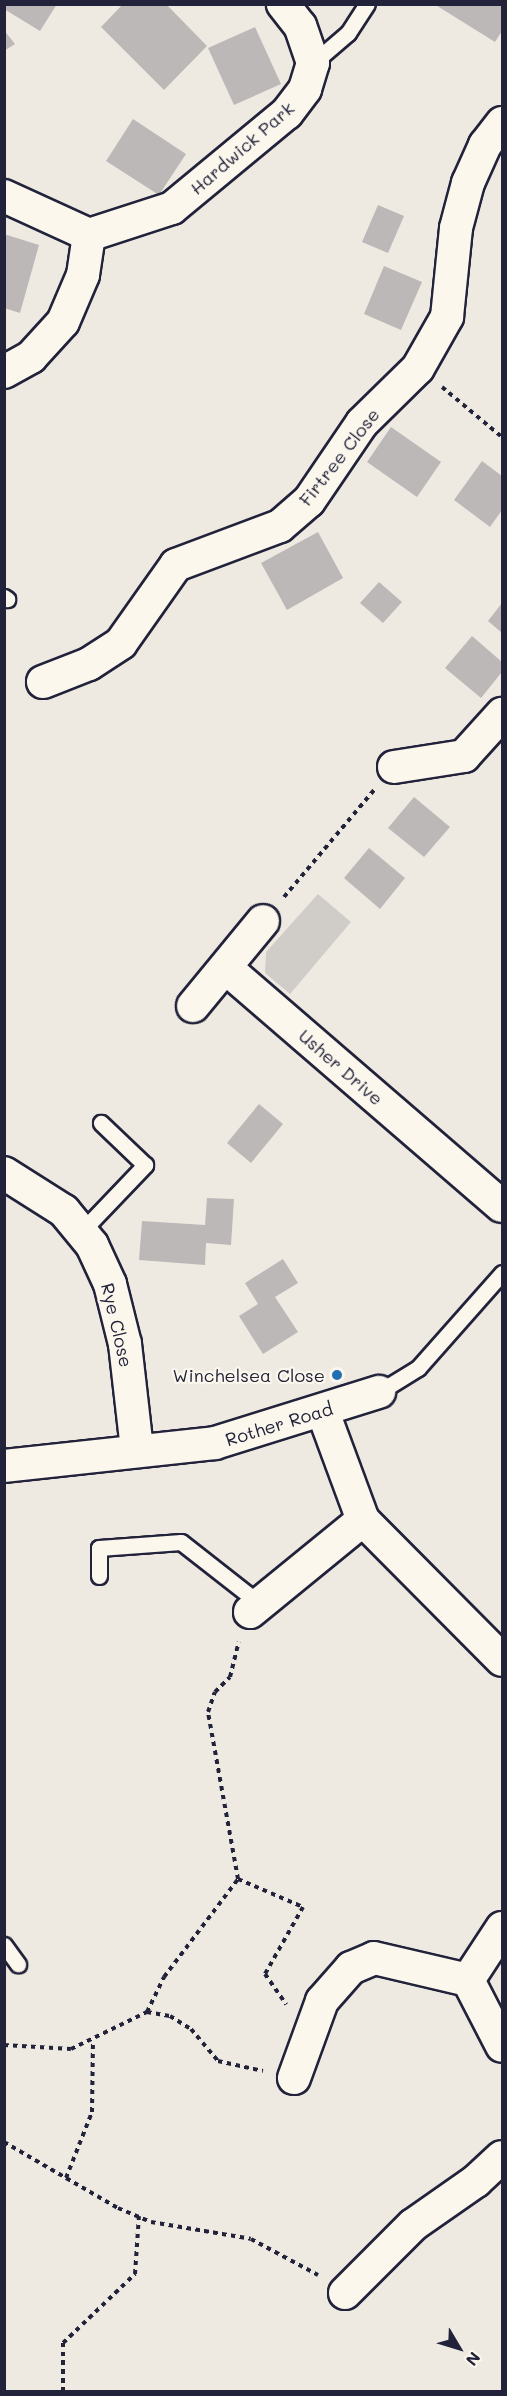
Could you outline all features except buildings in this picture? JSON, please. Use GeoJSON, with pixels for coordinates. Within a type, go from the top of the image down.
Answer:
{"type":"FeatureCollection","features":[{"type":"Feature","properties":{"kind":"street"},"geometry":{"type":"LineString","coordinates":[[283,4],[300,26],[313,63]]}},
{"type":"Feature","properties":{"kind":"street","name":"Hardwick Park"},"geometry":{"type":"LineString","coordinates":[[89,235],[172,208],[287,113],[305,90],[313,63]]}},
{"type":"Feature","properties":{"kind":"street","name":"Firtree Close"},"geometry":{"type":"LineString","coordinates":[[43,682],[89,664],[121,642],[176,565],[280,525],[309,501],[362,423],[418,368],[447,317],[456,228],[468,183],[485,145],[502,123]]}},
{"type":"Feature","properties":{"kind":"street"},"geometry":{"type":"LineString","coordinates":[[4,196],[89,235],[83,275],[63,322],[31,357],[4,372]]}},
{"type":"Feature","properties":{"kind":"street"},"geometry":{"type":"LineString","coordinates":[[394,767],[464,756],[502,714]]}},
{"type":"Feature","properties":{"kind":"street"},"geometry":{"type":"LineString","coordinates":[[193,1006],[263,921]]}},
{"type":"Feature","properties":{"kind":"street","name":"Usher Drive"},"geometry":{"type":"LineString","coordinates":[[226,968],[502,1206]]}},
{"type":"Feature","properties":{"kind":"street","name":"Rye Close"},"geometry":{"type":"LineString","coordinates":[[4,1173],[64,1211],[92,1245],[110,1284],[124,1344],[137,1450]]}},
{"type":"Feature","properties":{"kind":"street","name":"Rother Road"},"geometry":{"type":"LineString","coordinates":[[4,1466],[215,1443],[323,1412],[379,1392]]}},
{"type":"Feature","properties":{"kind":"street"},"geometry":{"type":"LineString","coordinates":[[323,1412],[363,1520],[502,1660]]}},
{"type":"Feature","properties":{"kind":"street"},"geometry":{"type":"LineString","coordinates":[[255,1608],[363,1520]]}},
{"type":"Feature","properties":{"kind":"street"},"geometry":{"type":"LineString","coordinates":[[468,1980],[502,1928]]}},
{"type":"Feature","properties":{"kind":"street"},"geometry":{"type":"LineString","coordinates":[[294,2078],[322,2001],[335,1983],[351,1968],[374,1958],[468,1980],[502,2046]]}},
{"type":"Feature","properties":{"kind":"street"},"geometry":{"type":"LineString","coordinates":[[345,2293],[413,2225],[476,2181],[502,2157]]}},
{"type":"Feature","properties":{"kind":"lane"},"geometry":{"type":"LineString","coordinates":[[313,63],[348,33],[367,4]]}},
{"type":"Feature","properties":{"kind":"lane"},"geometry":{"type":"LineString","coordinates":[[81,1232],[145,1165],[101,1124]]}},
{"type":"Feature","properties":{"kind":"lane","name":"Rother Road"},"geometry":{"type":"LineString","coordinates":[[379,1392],[418,1368],[502,1273]]}},
{"type":"Feature","properties":{"kind":"lane"},"geometry":{"type":"LineString","coordinates":[[99,1576],[99,1548],[181,1542],[255,1608]]}},
{"type":"Feature","properties":{"kind":"lane"},"geometry":{"type":"LineString","coordinates":[[4,1944],[18,1964]]}},
{"type":"Feature","properties":{"kind":"path"},"geometry":{"type":"LineString","coordinates":[[418,368],[502,437]]}},
{"type":"Feature","properties":{"kind":"path"},"geometry":{"type":"LineString","coordinates":[[263,921],[394,767]]}},
{"type":"Feature","properties":{"kind":"path"},"geometry":{"type":"LineString","coordinates":[[4,2045],[71,2049],[93,2042],[147,2012],[164,1977],[238,1879],[208,1712],[215,1692],[230,1677],[240,1632],[255,1608]]}},
{"type":"Feature","properties":{"kind":"path"},"geometry":{"type":"LineString","coordinates":[[238,1879],[303,1907],[265,1974],[309,2037]]}},
{"type":"Feature","properties":{"kind":"path"},"geometry":{"type":"LineString","coordinates":[[147,2012],[170,2016],[191,2029],[218,2061],[294,2078]]}},
{"type":"Feature","properties":{"kind":"path"},"geometry":{"type":"LineString","coordinates":[[66,2178],[92,2112],[93,2042]]}},
{"type":"Feature","properties":{"kind":"path"},"geometry":{"type":"LineString","coordinates":[[4,2142],[139,2216],[250,2239],[288,2256],[345,2293]]}},
{"type":"Feature","properties":{"kind":"path"},"geometry":{"type":"LineString","coordinates":[[63,2391],[63,2343],[135,2274],[139,2216]]}},
{"type":"Feature","properties":{"kind":"shaded area"},"geometry":{"type":"Polygon","coordinates":[[[318,894],[351,922],[290,994],[265,973],[266,952],[318,894]]]}},
{"type":"Feature","properties":{"kind":"place","name":"Winchelsea Close"},"geometry":{"type":"Point","coordinates":[337,1375]}}]}
